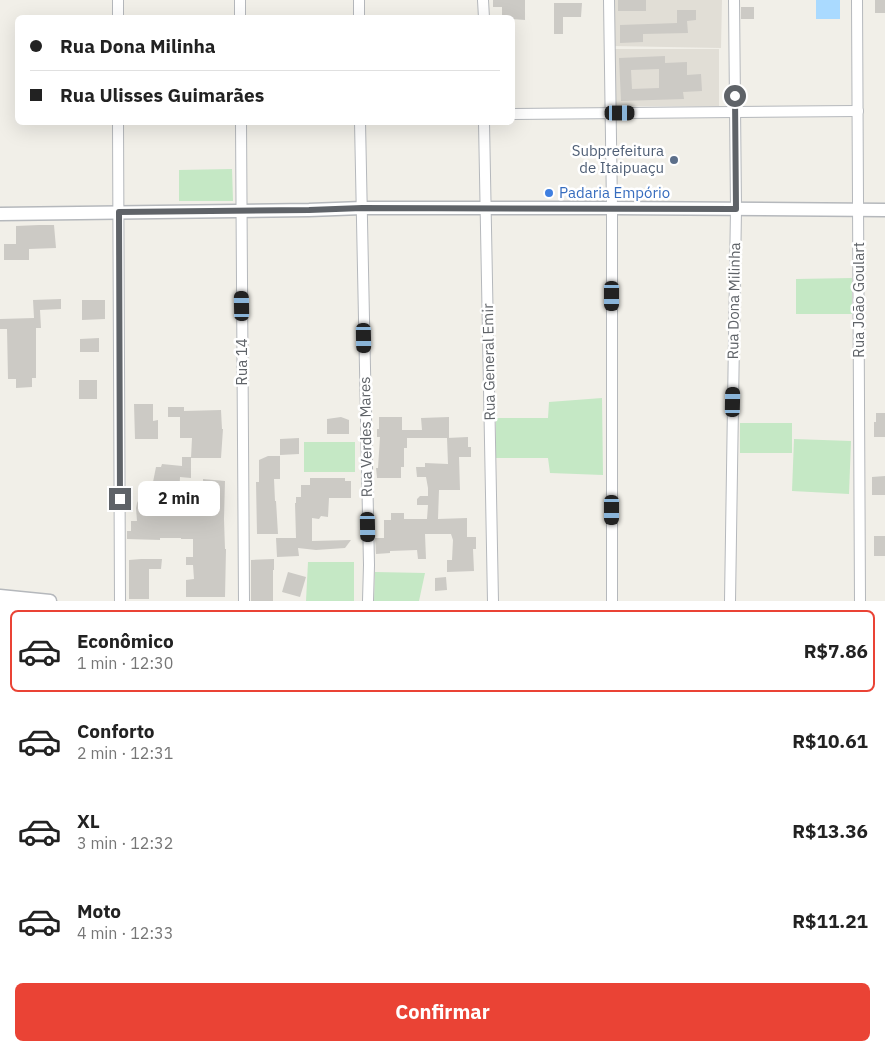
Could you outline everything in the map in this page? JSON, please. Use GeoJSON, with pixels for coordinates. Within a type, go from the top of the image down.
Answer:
{"type":"FeatureCollection","features":[{"type":"Feature","properties":{"kind":"street"},"geometry":{"type":"LineString","coordinates":[[118,0],[118,15]]}},
{"type":"Feature","properties":{"kind":"street"},"geometry":{"type":"LineString","coordinates":[[240,0],[240,15]]}},
{"type":"Feature","properties":{"kind":"street"},"geometry":{"type":"LineString","coordinates":[[359,0],[359,15]]}},
{"type":"Feature","properties":{"kind":"street"},"geometry":{"type":"LineString","coordinates":[[483,0],[484,15]]}},
{"type":"Feature","properties":{"kind":"street"},"geometry":{"type":"LineString","coordinates":[[610,0],[612,601]]}},
{"type":"Feature","properties":{"kind":"street","name":"Rua Dona Milinha"},"geometry":{"type":"LineString","coordinates":[[730,601],[736,209],[734,0]]}},
{"type":"Feature","properties":{"kind":"street","name":"Rua João Goulart"},"geometry":{"type":"LineString","coordinates":[[857,0],[860,601]]}},
{"type":"Feature","properties":{"kind":"street"},"geometry":{"type":"LineString","coordinates":[[515,114],[858,111]]}},
{"type":"Feature","properties":{"kind":"street"},"geometry":{"type":"LineString","coordinates":[[118,125],[120,601]]}},
{"type":"Feature","properties":{"kind":"street","name":"Rua 14"},"geometry":{"type":"LineString","coordinates":[[240,125],[244,601]]}},
{"type":"Feature","properties":{"kind":"street","name":"Rua Verdes Mares"},"geometry":{"type":"LineString","coordinates":[[360,125],[369,565],[368,601]]}},
{"type":"Feature","properties":{"kind":"street","name":"Rua General Emir"},"geometry":{"type":"LineString","coordinates":[[484,125],[493,601]]}},
{"type":"Feature","properties":{"kind":"street"},"geometry":{"type":"LineString","coordinates":[[0,214],[362,208],[885,210]]}},
{"type":"Feature","properties":{"kind":"street"},"geometry":{"type":"LineString","coordinates":[[0,596],[50,601]]}},
{"type":"Feature","properties":{"kind":"shaded area"},"geometry":{"type":"Polygon","coordinates":[[[614,0],[722,0],[721,48],[613,46],[614,0]]]}},
{"type":"Feature","properties":{"kind":"shaded area"},"geometry":{"type":"Polygon","coordinates":[[[614,49],[719,49],[719,106],[614,106],[614,49]]]}},
{"type":"Feature","properties":{"kind":"green space"},"geometry":{"type":"Polygon","coordinates":[[[232,169],[233,201],[179,201],[179,170],[232,169]]]}},
{"type":"Feature","properties":{"kind":"green space"},"geometry":{"type":"Polygon","coordinates":[[[852,278],[852,314],[796,314],[796,279],[852,278]]]}},
{"type":"Feature","properties":{"kind":"green space"},"geometry":{"type":"Polygon","coordinates":[[[602,398],[603,475],[550,473],[548,458],[496,458],[496,418],[548,418],[549,402],[602,398]]]}},
{"type":"Feature","properties":{"kind":"green space"},"geometry":{"type":"Polygon","coordinates":[[[740,423],[792,423],[792,453],[740,453],[740,423]]]}},
{"type":"Feature","properties":{"kind":"green space"},"geometry":{"type":"Polygon","coordinates":[[[794,439],[851,441],[849,494],[792,491],[794,439]]]}},
{"type":"Feature","properties":{"kind":"green space"},"geometry":{"type":"Polygon","coordinates":[[[304,442],[355,442],[355,472],[304,472],[304,442]]]}},
{"type":"Feature","properties":{"kind":"green space"},"geometry":{"type":"Polygon","coordinates":[[[308,562],[354,562],[354,601],[306,601],[308,562]]]}},
{"type":"Feature","properties":{"kind":"green space"},"geometry":{"type":"Polygon","coordinates":[[[375,572],[425,573],[419,601],[374,601],[375,572]]]}},
{"type":"Feature","properties":{"kind":"water"},"geometry":{"type":"Polygon","coordinates":[[[816,0],[840,0],[840,19],[816,19],[816,0]]]}},
{"type":"Feature","properties":{"kind":"building"},"geometry":{"type":"Polygon","coordinates":[[[493,0],[525,0],[525,20],[515,19],[515,15],[502,15],[502,7],[493,7],[493,0]]]}},
{"type":"Feature","properties":{"kind":"building"},"geometry":{"type":"Polygon","coordinates":[[[618,0],[646,0],[646,11],[618,11],[618,0]]]}},
{"type":"Feature","properties":{"kind":"building"},"geometry":{"type":"Polygon","coordinates":[[[875,0],[885,0],[885,13],[875,13],[875,0]]]}},
{"type":"Feature","properties":{"kind":"building"},"geometry":{"type":"Polygon","coordinates":[[[554,3],[582,3],[581,17],[563,17],[563,34],[554,34],[554,3]]]}},
{"type":"Feature","properties":{"kind":"building"},"geometry":{"type":"Polygon","coordinates":[[[741,7],[754,7],[754,19],[741,19],[741,7]]]}},
{"type":"Feature","properties":{"kind":"building"},"geometry":{"type":"Polygon","coordinates":[[[677,10],[696,10],[696,20],[687,21],[688,33],[643,34],[643,42],[620,43],[620,25],[677,23],[677,10]]]}},
{"type":"Feature","properties":{"kind":"building"},"geometry":{"type":"Polygon","coordinates":[[[665,56],[665,63],[687,62],[687,75],[701,74],[702,91],[683,92],[684,99],[621,101],[619,58],[665,56]],[[659,69],[631,70],[632,89],[659,88],[659,69]]]}},
{"type":"Feature","properties":{"kind":"building"},"geometry":{"type":"Polygon","coordinates":[[[54,225],[56,248],[29,249],[29,260],[4,260],[4,244],[16,244],[16,226],[54,225]]]}},
{"type":"Feature","properties":{"kind":"building"},"geometry":{"type":"Polygon","coordinates":[[[61,299],[61,309],[40,310],[41,328],[36,328],[36,378],[32,378],[32,387],[16,388],[16,379],[8,379],[7,329],[0,329],[0,319],[34,318],[33,300],[61,299]]]}},
{"type":"Feature","properties":{"kind":"building"},"geometry":{"type":"Polygon","coordinates":[[[82,300],[105,300],[105,319],[82,320],[82,300]]]}},
{"type":"Feature","properties":{"kind":"building"},"geometry":{"type":"Polygon","coordinates":[[[99,338],[99,352],[80,352],[80,339],[99,338]]]}},
{"type":"Feature","properties":{"kind":"building"},"geometry":{"type":"Polygon","coordinates":[[[79,380],[97,380],[97,399],[79,399],[79,380]]]}},
{"type":"Feature","properties":{"kind":"building"},"geometry":{"type":"Polygon","coordinates":[[[134,404],[153,404],[153,421],[158,420],[158,439],[135,439],[134,404]]]}},
{"type":"Feature","properties":{"kind":"building"},"geometry":{"type":"Polygon","coordinates":[[[168,407],[184,407],[184,411],[221,410],[223,429],[221,458],[191,458],[192,438],[180,438],[180,417],[168,417],[168,407]]]}},
{"type":"Feature","properties":{"kind":"building"},"geometry":{"type":"Polygon","coordinates":[[[876,413],[885,413],[885,437],[874,437],[876,413]]]}},
{"type":"Feature","properties":{"kind":"building"},"geometry":{"type":"Polygon","coordinates":[[[341,417],[349,420],[349,434],[327,434],[327,419],[341,417]]]}},
{"type":"Feature","properties":{"kind":"building"},"geometry":{"type":"Polygon","coordinates":[[[379,417],[402,417],[402,430],[422,430],[421,418],[449,417],[449,438],[407,438],[407,448],[404,448],[404,467],[401,467],[401,478],[377,478],[376,468],[378,468],[380,437],[377,437],[379,417]]]}},
{"type":"Feature","properties":{"kind":"building"},"geometry":{"type":"Polygon","coordinates":[[[468,437],[471,457],[459,457],[460,490],[439,490],[438,519],[467,518],[467,537],[476,537],[476,549],[473,549],[474,571],[447,572],[447,560],[452,560],[453,540],[451,534],[425,534],[426,559],[418,559],[417,550],[390,551],[390,553],[376,554],[375,538],[384,538],[384,520],[391,520],[391,513],[404,513],[404,519],[427,519],[428,505],[417,505],[417,499],[420,496],[428,496],[426,477],[417,477],[416,467],[425,467],[425,463],[448,464],[447,438],[468,437]]]}},
{"type":"Feature","properties":{"kind":"building"},"geometry":{"type":"Polygon","coordinates":[[[299,438],[299,454],[280,455],[280,439],[299,438]]]}},
{"type":"Feature","properties":{"kind":"building"},"geometry":{"type":"Polygon","coordinates":[[[268,456],[280,456],[280,479],[274,479],[278,534],[257,534],[256,482],[259,482],[259,460],[268,456]]]}},
{"type":"Feature","properties":{"kind":"building"},"geometry":{"type":"Polygon","coordinates":[[[182,457],[191,457],[191,478],[180,477],[179,499],[204,498],[203,479],[225,481],[225,597],[186,597],[186,580],[194,579],[193,565],[186,565],[186,557],[193,557],[193,539],[127,539],[127,531],[131,531],[131,521],[137,521],[136,508],[139,499],[150,498],[150,482],[153,482],[156,467],[161,467],[162,464],[182,466],[182,457]]]}},
{"type":"Feature","properties":{"kind":"building"},"geometry":{"type":"Polygon","coordinates":[[[885,476],[885,495],[872,495],[872,477],[885,476]]]}},
{"type":"Feature","properties":{"kind":"building"},"geometry":{"type":"Polygon","coordinates":[[[310,478],[345,478],[345,481],[351,481],[351,498],[329,498],[328,517],[312,518],[312,541],[351,540],[345,548],[316,550],[298,548],[299,556],[277,557],[276,538],[296,538],[296,497],[301,497],[301,485],[310,485],[310,478]]]}},
{"type":"Feature","properties":{"kind":"building"},"geometry":{"type":"Polygon","coordinates":[[[874,536],[885,536],[885,556],[874,556],[874,536]]]}},
{"type":"Feature","properties":{"kind":"building"},"geometry":{"type":"Polygon","coordinates":[[[162,559],[161,569],[149,569],[149,599],[129,599],[129,560],[162,559]]]}},
{"type":"Feature","properties":{"kind":"building"},"geometry":{"type":"Polygon","coordinates":[[[274,559],[273,601],[251,601],[251,560],[274,559]]]}},
{"type":"Feature","properties":{"kind":"building"},"geometry":{"type":"Polygon","coordinates":[[[288,572],[306,577],[300,597],[282,592],[288,572]]]}},
{"type":"Feature","properties":{"kind":"building"},"geometry":{"type":"Polygon","coordinates":[[[446,577],[447,590],[435,591],[435,578],[446,577]]]}},
{"type":"Feature","properties":{"kind":"place","name":"Subprefeitura de Itaipuaçu"},"geometry":{"type":"Point","coordinates":[674,160]}},
{"type":"Feature","properties":{"kind":"place","name":"Padaria Empório"},"geometry":{"type":"Point","coordinates":[549,193]}},
{"type":"Feature","properties":{"kind":"route"},"geometry":{"type":"LineString","coordinates":[[120,499],[119,212],[362,208],[736,209],[735,96]]}}]}
